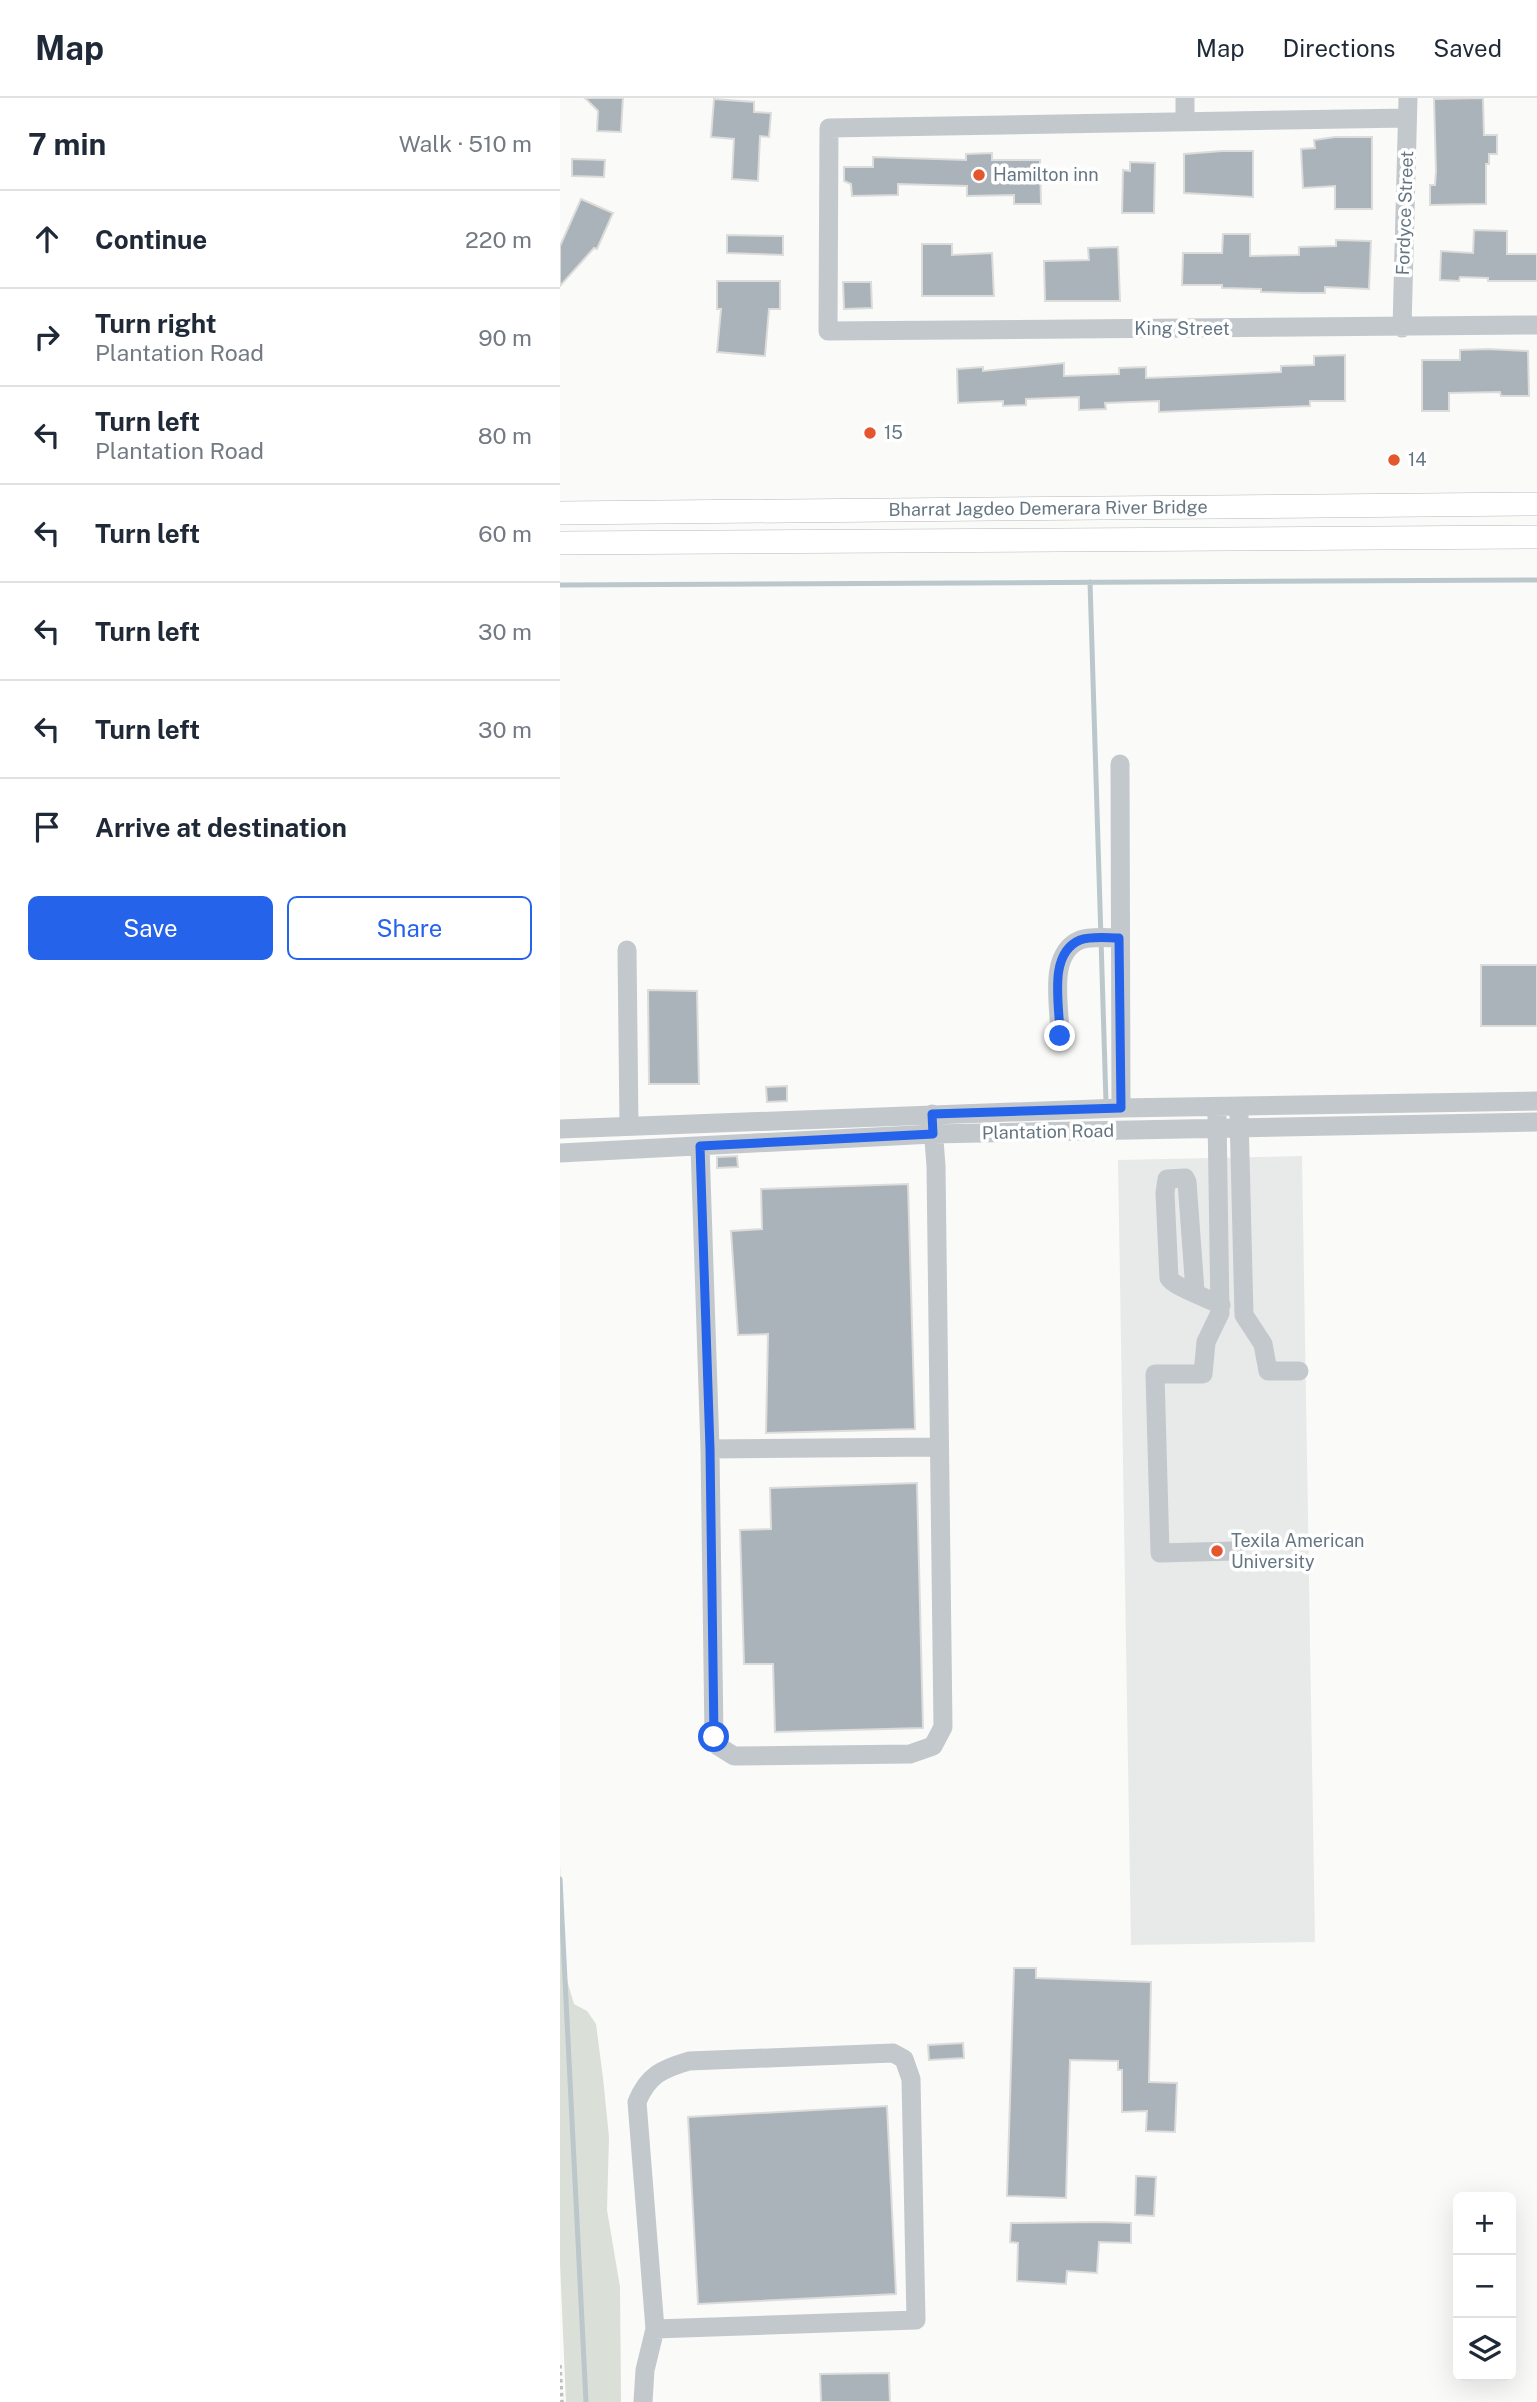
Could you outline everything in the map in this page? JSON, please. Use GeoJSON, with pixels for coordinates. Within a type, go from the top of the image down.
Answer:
{"type":"FeatureCollection","features":[{"type":"Feature","properties":{"kind":"main road","name":"Bharrat Jagdeo Demerara River Bridge"},"geometry":{"type":"LineString","coordinates":[[560,513],[1537,504]]}},
{"type":"Feature","properties":{"kind":"main road","name":"Bharrat Jagdeo Demerara River Bridge"},"geometry":{"type":"LineString","coordinates":[[560,543],[1537,537]]}},
{"type":"Feature","properties":{"kind":"street"},"geometry":{"type":"LineString","coordinates":[[1185,98],[1185,121],[1407,108]]}},
{"type":"Feature","properties":{"kind":"street","name":"Fordyce Street"},"geometry":{"type":"LineString","coordinates":[[1402,328],[1407,108]]}},
{"type":"Feature","properties":{"kind":"street","name":"King Street"},"geometry":{"type":"LineString","coordinates":[[1185,121],[829,128],[828,331],[1537,325]]}},
{"type":"Feature","properties":{"kind":"street"},"geometry":{"type":"LineString","coordinates":[[1120,764],[1121,1108]]}},
{"type":"Feature","properties":{"kind":"street"},"geometry":{"type":"LineString","coordinates":[[1060,1036],[1059,960],[1068,947],[1083,939],[1119,938]]}},
{"type":"Feature","properties":{"kind":"street"},"geometry":{"type":"LineString","coordinates":[[627,950],[629,1125]]}},
{"type":"Feature","properties":{"kind":"street","name":"Plantation Road"},"geometry":{"type":"LineString","coordinates":[[560,1129],[1121,1108],[1537,1101]]}},
{"type":"Feature","properties":{"kind":"street"},"geometry":{"type":"LineString","coordinates":[[1217,1108],[1220,1309],[1206,1342],[1203,1374],[1155,1374],[1160,1553],[1234,1551]]}},
{"type":"Feature","properties":{"kind":"street"},"geometry":{"type":"LineString","coordinates":[[1238,1108],[1244,1315],[1262,1344],[1268,1371],[1299,1371]]}},
{"type":"Feature","properties":{"kind":"street"},"geometry":{"type":"LineString","coordinates":[[700,1146],[710,1449],[713,1727],[718,1746],[734,1756],[910,1754],[924,1751],[939,1738],[943,1727],[932,1114]]}},
{"type":"Feature","properties":{"kind":"street","name":"Plantation Road"},"geometry":{"type":"LineString","coordinates":[[560,1153],[933,1134],[1537,1122]]}},
{"type":"Feature","properties":{"kind":"street"},"geometry":{"type":"LineString","coordinates":[[1195,1291],[1187,1182],[1185,1178],[1167,1179],[1165,1193],[1168,1278],[1174,1286],[1195,1291],[1220,1309],[1244,1315]]}},
{"type":"Feature","properties":{"kind":"street"},"geometry":{"type":"LineString","coordinates":[[710,1449],[937,1447]]}},
{"type":"Feature","properties":{"kind":"street"},"geometry":{"type":"LineString","coordinates":[[643,2402],[645,2370],[655,2329],[637,2102],[645,2084],[659,2070],[689,2061],[893,2053],[904,2059],[911,2080],[916,2320],[655,2329]]}},
{"type":"Feature","properties":{"kind":"path"},"geometry":{"type":"LineString","coordinates":[[560,2365],[562,2402]]}},
{"type":"Feature","properties":{"kind":"shaded area","name":"Texila American University"},"geometry":{"type":"Polygon","coordinates":[[[1302,1156],[1315,1942],[1131,1945],[1118,1160],[1302,1156]]]}},
{"type":"Feature","properties":{"kind":"shaded area"},"geometry":{"type":"Polygon","coordinates":[[[560,1864],[564,1970],[574,2004],[587,2011],[596,2024],[603,2078],[609,2137],[607,2210],[620,2287],[621,2402],[566,2402],[560,2263],[560,1864]]]}},
{"type":"Feature","properties":{"kind":"building"},"geometry":{"type":"Polygon","coordinates":[[[585,98],[623,98],[621,132],[597,131],[598,111],[585,98]]]}},
{"type":"Feature","properties":{"kind":"building"},"geometry":{"type":"Polygon","coordinates":[[[1483,98],[1484,135],[1497,135],[1497,154],[1489,154],[1489,164],[1486,164],[1486,204],[1430,205],[1430,185],[1435,185],[1436,171],[1434,99],[1483,98]]]}},
{"type":"Feature","properties":{"kind":"building"},"geometry":{"type":"Polygon","coordinates":[[[714,99],[754,102],[754,112],[771,113],[769,137],[760,136],[758,181],[732,179],[734,139],[711,137],[714,99]]]}},
{"type":"Feature","properties":{"kind":"building"},"geometry":{"type":"Polygon","coordinates":[[[1372,137],[1372,209],[1335,209],[1335,186],[1303,188],[1301,149],[1315,148],[1314,140],[1372,137]]]}},
{"type":"Feature","properties":{"kind":"building"},"geometry":{"type":"Polygon","coordinates":[[[1253,151],[1253,197],[1184,193],[1184,154],[1253,151]]]}},
{"type":"Feature","properties":{"kind":"building"},"geometry":{"type":"Polygon","coordinates":[[[992,153],[992,160],[1040,160],[1041,204],[1014,204],[1014,195],[967,196],[967,186],[898,184],[898,195],[852,196],[851,184],[844,181],[844,167],[873,167],[873,157],[966,160],[966,154],[992,153]]]}},
{"type":"Feature","properties":{"kind":"building"},"geometry":{"type":"Polygon","coordinates":[[[572,159],[605,160],[604,177],[572,176],[572,159]]]}},
{"type":"Feature","properties":{"kind":"building"},"geometry":{"type":"Polygon","coordinates":[[[1130,162],[1155,163],[1154,213],[1122,213],[1123,170],[1130,171],[1130,162]]]}},
{"type":"Feature","properties":{"kind":"building"},"geometry":{"type":"Polygon","coordinates":[[[581,199],[613,213],[597,249],[594,248],[560,286],[560,246],[581,199]]]}},
{"type":"Feature","properties":{"kind":"building"},"geometry":{"type":"Polygon","coordinates":[[[1474,230],[1507,231],[1507,254],[1537,254],[1537,281],[1488,281],[1488,278],[1460,277],[1459,281],[1440,280],[1441,251],[1473,253],[1474,230]]]}},
{"type":"Feature","properties":{"kind":"building"},"geometry":{"type":"Polygon","coordinates":[[[1223,234],[1250,234],[1250,256],[1299,255],[1299,247],[1336,246],[1336,240],[1371,241],[1369,289],[1325,287],[1325,293],[1305,293],[1261,292],[1261,289],[1222,288],[1222,285],[1182,285],[1183,253],[1222,253],[1223,234]]]}},
{"type":"Feature","properties":{"kind":"building"},"geometry":{"type":"Polygon","coordinates":[[[727,235],[783,236],[783,255],[727,253],[727,235]]]}},
{"type":"Feature","properties":{"kind":"building"},"geometry":{"type":"Polygon","coordinates":[[[922,244],[952,244],[952,255],[992,253],[994,296],[922,296],[922,244]]]}},
{"type":"Feature","properties":{"kind":"building"},"geometry":{"type":"Polygon","coordinates":[[[1118,247],[1120,301],[1045,301],[1044,261],[1089,260],[1088,248],[1118,247]]]}},
{"type":"Feature","properties":{"kind":"building"},"geometry":{"type":"Polygon","coordinates":[[[717,281],[780,281],[780,309],[769,309],[765,356],[717,352],[721,309],[717,309],[717,281]]]}},
{"type":"Feature","properties":{"kind":"building"},"geometry":{"type":"Polygon","coordinates":[[[843,282],[871,282],[872,308],[844,309],[843,282]]]}},
{"type":"Feature","properties":{"kind":"building"},"geometry":{"type":"Polygon","coordinates":[[[1460,350],[1528,351],[1529,396],[1501,396],[1500,392],[1449,393],[1449,411],[1422,411],[1422,360],[1460,360],[1460,350]]]}},
{"type":"Feature","properties":{"kind":"building"},"geometry":{"type":"Polygon","coordinates":[[[1345,355],[1345,401],[1310,401],[1310,406],[1159,412],[1159,401],[1105,403],[1106,409],[1079,410],[1079,397],[1026,399],[1026,405],[1003,406],[1003,401],[958,403],[957,369],[983,367],[983,371],[1064,363],[1064,376],[1119,374],[1119,368],[1146,367],[1146,378],[1281,372],[1281,366],[1314,365],[1314,356],[1345,355]]]}},
{"type":"Feature","properties":{"kind":"building"},"geometry":{"type":"Polygon","coordinates":[[[1481,965],[1537,965],[1537,1026],[1481,1026],[1481,965]]]}},
{"type":"Feature","properties":{"kind":"building"},"geometry":{"type":"Polygon","coordinates":[[[648,990],[697,991],[699,1084],[649,1084],[648,990]]]}},
{"type":"Feature","properties":{"kind":"building"},"geometry":{"type":"Polygon","coordinates":[[[787,1086],[787,1101],[767,1102],[766,1087],[787,1086]]]}},
{"type":"Feature","properties":{"kind":"building"},"geometry":{"type":"Polygon","coordinates":[[[737,1156],[738,1167],[717,1168],[717,1157],[737,1156]]]}},
{"type":"Feature","properties":{"kind":"building"},"geometry":{"type":"Polygon","coordinates":[[[908,1184],[915,1429],[766,1433],[768,1334],[738,1335],[731,1231],[762,1229],[761,1189],[908,1184]]]}},
{"type":"Feature","properties":{"kind":"building"},"geometry":{"type":"Polygon","coordinates":[[[917,1483],[923,1728],[775,1732],[773,1664],[744,1664],[740,1530],[771,1529],[770,1488],[917,1483]]]}},
{"type":"Feature","properties":{"kind":"building"},"geometry":{"type":"Polygon","coordinates":[[[1014,1968],[1036,1968],[1036,1978],[1151,1982],[1149,2082],[1177,2083],[1175,2132],[1146,2131],[1147,2111],[1122,2112],[1122,2070],[1118,2070],[1118,2061],[1070,2060],[1066,2198],[1007,2196],[1014,1968]]]}},
{"type":"Feature","properties":{"kind":"building"},"geometry":{"type":"Polygon","coordinates":[[[963,2043],[964,2058],[929,2060],[928,2045],[963,2043]]]}},
{"type":"Feature","properties":{"kind":"building"},"geometry":{"type":"Polygon","coordinates":[[[887,2106],[896,2294],[698,2304],[688,2117],[887,2106]]]}},
{"type":"Feature","properties":{"kind":"building"},"geometry":{"type":"Polygon","coordinates":[[[1136,2176],[1156,2177],[1154,2216],[1135,2215],[1136,2176]]]}},
{"type":"Feature","properties":{"kind":"building"},"geometry":{"type":"Polygon","coordinates":[[[1011,2223],[1131,2223],[1131,2243],[1099,2242],[1097,2273],[1067,2271],[1066,2284],[1017,2281],[1018,2243],[1010,2242],[1011,2223]]]}},
{"type":"Feature","properties":{"kind":"building"},"geometry":{"type":"Polygon","coordinates":[[[889,2373],[890,2402],[821,2402],[820,2374],[889,2373]]]}},
{"type":"Feature","properties":{"kind":"waterway"},"geometry":{"type":"LineString","coordinates":[[560,585],[1537,580]]}},
{"type":"Feature","properties":{"kind":"waterway"},"geometry":{"type":"LineString","coordinates":[[1090,582],[1106,1102]]}},
{"type":"Feature","properties":{"kind":"waterway"},"geometry":{"type":"LineString","coordinates":[[560,1879],[586,2402]]}},
{"type":"Feature","properties":{"kind":"place","name":"Hamilton inn"},"geometry":{"type":"Point","coordinates":[979,175]}},
{"type":"Feature","properties":{"kind":"place","name":"15"},"geometry":{"type":"Point","coordinates":[870,433]}},
{"type":"Feature","properties":{"kind":"place","name":"14"},"geometry":{"type":"Point","coordinates":[1394,460]}},
{"type":"Feature","properties":{"kind":"place","name":"Texila American University"},"geometry":{"type":"Point","coordinates":[1217,1551]}},
{"type":"Feature","properties":{"kind":"route"},"geometry":{"type":"LineString","coordinates":[[714,1737],[710,1449],[700,1146],[933,1134],[932,1114],[1121,1108],[1119,938],[1083,939],[1068,947],[1059,960],[1060,1036]]}}]}
